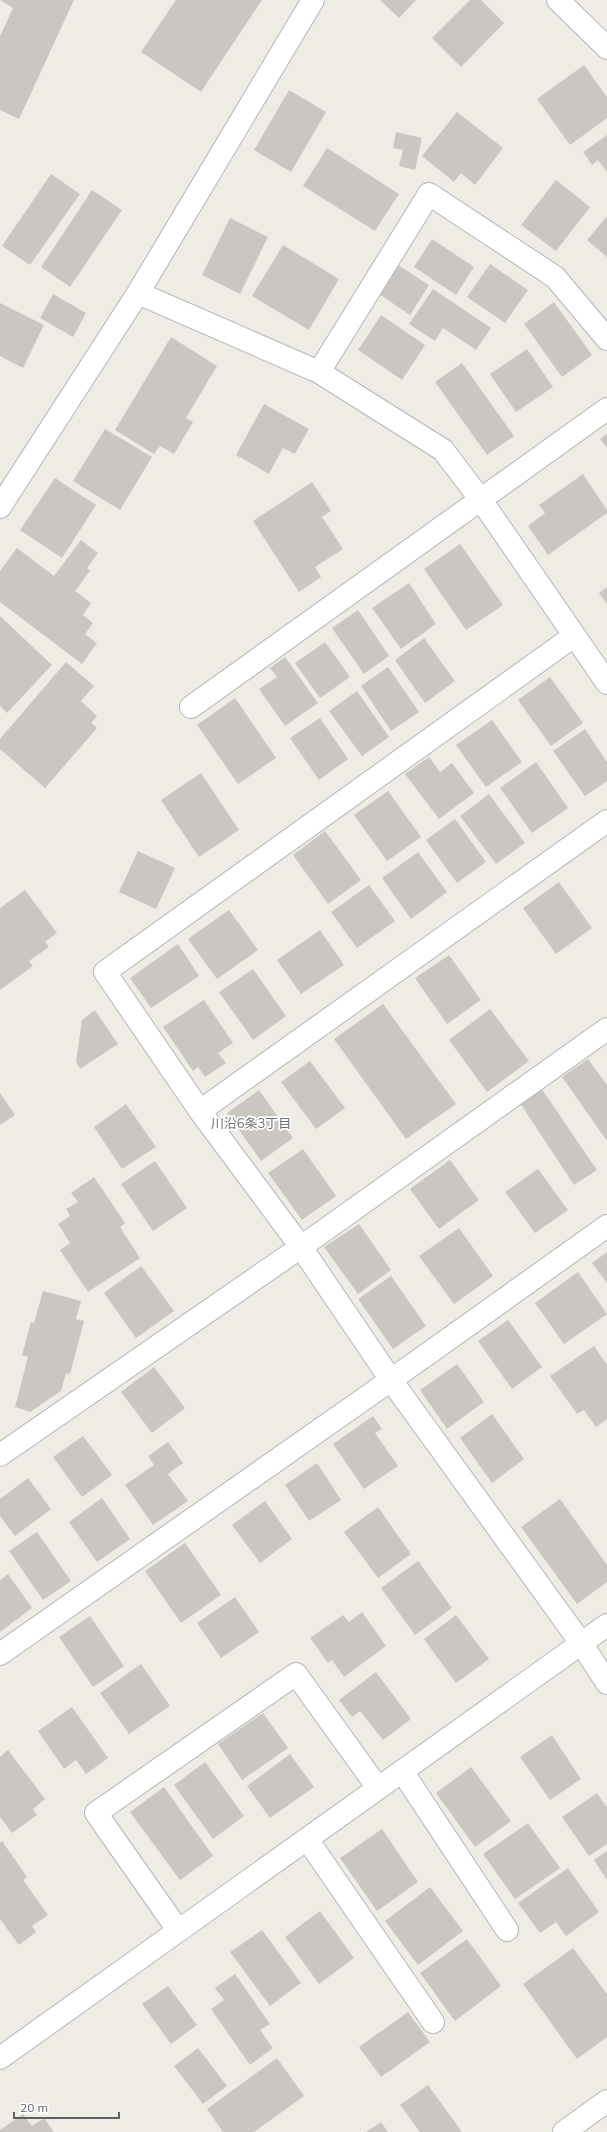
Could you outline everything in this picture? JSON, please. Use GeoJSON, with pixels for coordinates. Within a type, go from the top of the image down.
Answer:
{"type":"FeatureCollection","features":[{"type":"Feature","properties":{"kind":"street"},"geometry":{"type":"LineString","coordinates":[[0,507],[138,293],[313,0]]}},
{"type":"Feature","properties":{"kind":"street"},"geometry":{"type":"LineString","coordinates":[[558,0],[607,48]]}},
{"type":"Feature","properties":{"kind":"street"},"geometry":{"type":"LineString","coordinates":[[318,372],[429,194],[555,277],[607,339]]}},
{"type":"Feature","properties":{"kind":"street"},"geometry":{"type":"LineString","coordinates":[[138,293],[318,372],[443,450],[481,500],[607,683]]}},
{"type":"Feature","properties":{"kind":"street"},"geometry":{"type":"LineString","coordinates":[[190,707],[607,410]]}},
{"type":"Feature","properties":{"kind":"street"},"geometry":{"type":"LineString","coordinates":[[574,636],[105,972],[200,1111],[301,1247],[391,1380],[581,1644],[607,1683]]}},
{"type":"Feature","properties":{"kind":"street"},"geometry":{"type":"LineString","coordinates":[[200,1111],[607,821]]}},
{"type":"Feature","properties":{"kind":"street"},"geometry":{"type":"LineString","coordinates":[[0,1455],[301,1247],[607,1028]]}},
{"type":"Feature","properties":{"kind":"street"},"geometry":{"type":"LineString","coordinates":[[0,1654],[391,1380],[607,1226]]}},
{"type":"Feature","properties":{"kind":"street"},"geometry":{"type":"LineString","coordinates":[[0,2058],[607,1625]]}},
{"type":"Feature","properties":{"kind":"street"},"geometry":{"type":"LineString","coordinates":[[178,1930],[96,1813],[296,1674],[378,1788]]}},
{"type":"Feature","properties":{"kind":"street"},"geometry":{"type":"LineString","coordinates":[[402,1771],[507,1930]]}},
{"type":"Feature","properties":{"kind":"street"},"geometry":{"type":"LineString","coordinates":[[307,1839],[433,2022]]}},
{"type":"Feature","properties":{"kind":"street"},"geometry":{"type":"LineString","coordinates":[[564,2132],[607,2101]]}},
{"type":"Feature","properties":{"kind":"building"},"geometry":{"type":"Polygon","coordinates":[[[0,0],[74,0],[19,119],[0,110],[0,36],[13,8],[0,0]]]}},
{"type":"Feature","properties":{"kind":"building"},"geometry":{"type":"Polygon","coordinates":[[[176,0],[262,0],[201,92],[141,52],[176,0]]]}},
{"type":"Feature","properties":{"kind":"building"},"geometry":{"type":"Polygon","coordinates":[[[380,0],[416,0],[399,18],[380,0]]]}},
{"type":"Feature","properties":{"kind":"building"},"geometry":{"type":"Polygon","coordinates":[[[470,0],[481,0],[504,23],[461,67],[432,38],[470,0]]]}},
{"type":"Feature","properties":{"kind":"building"},"geometry":{"type":"Polygon","coordinates":[[[584,65],[607,97],[607,118],[570,145],[537,99],[584,65]]]}},
{"type":"Feature","properties":{"kind":"building"},"geometry":{"type":"Polygon","coordinates":[[[289,90],[326,112],[291,172],[254,150],[289,90]]]}},
{"type":"Feature","properties":{"kind":"building"},"geometry":{"type":"Polygon","coordinates":[[[457,112],[503,148],[475,185],[461,173],[454,182],[422,156],[457,112]]]}},
{"type":"Feature","properties":{"kind":"building"},"geometry":{"type":"Polygon","coordinates":[[[396,132],[422,138],[415,170],[399,166],[403,150],[393,148],[396,132]]]}},
{"type":"Feature","properties":{"kind":"building"},"geometry":{"type":"Polygon","coordinates":[[[607,135],[607,172],[598,160],[592,165],[583,152],[607,135]]]}},
{"type":"Feature","properties":{"kind":"building"},"geometry":{"type":"Polygon","coordinates":[[[327,148],[399,194],[375,231],[303,186],[327,148]]]}},
{"type":"Feature","properties":{"kind":"building"},"geometry":{"type":"Polygon","coordinates":[[[51,174],[80,194],[30,265],[2,246],[51,174]]]}},
{"type":"Feature","properties":{"kind":"building"},"geometry":{"type":"Polygon","coordinates":[[[556,180],[590,207],[556,251],[521,225],[556,180]]]}},
{"type":"Feature","properties":{"kind":"building"},"geometry":{"type":"Polygon","coordinates":[[[92,190],[122,210],[70,287],[41,267],[92,190]]]}},
{"type":"Feature","properties":{"kind":"building"},"geometry":{"type":"Polygon","coordinates":[[[607,216],[607,257],[587,240],[607,216]]]}},
{"type":"Feature","properties":{"kind":"building"},"geometry":{"type":"Polygon","coordinates":[[[230,218],[268,237],[240,294],[202,275],[230,218]]]}},
{"type":"Feature","properties":{"kind":"building"},"geometry":{"type":"Polygon","coordinates":[[[432,239],[474,267],[456,295],[414,267],[432,239]]]}},
{"type":"Feature","properties":{"kind":"building"},"geometry":{"type":"Polygon","coordinates":[[[283,245],[339,279],[309,330],[252,296],[283,245]]]}},
{"type":"Feature","properties":{"kind":"building"},"geometry":{"type":"Polygon","coordinates":[[[490,264],[528,290],[505,323],[467,297],[490,264]]]}},
{"type":"Feature","properties":{"kind":"building"},"geometry":{"type":"Polygon","coordinates":[[[398,265],[429,285],[410,315],[379,294],[398,265]]]}},
{"type":"Feature","properties":{"kind":"building"},"geometry":{"type":"Polygon","coordinates":[[[433,289],[491,328],[476,350],[443,328],[435,341],[409,324],[433,289]]]}},
{"type":"Feature","properties":{"kind":"building"},"geometry":{"type":"Polygon","coordinates":[[[53,294],[86,313],[73,337],[40,318],[53,294]]]}},
{"type":"Feature","properties":{"kind":"building"},"geometry":{"type":"Polygon","coordinates":[[[554,302],[592,355],[562,377],[524,324],[554,302]]]}},
{"type":"Feature","properties":{"kind":"building"},"geometry":{"type":"Polygon","coordinates":[[[0,303],[44,325],[23,368],[0,356],[0,303]]]}},
{"type":"Feature","properties":{"kind":"building"},"geometry":{"type":"Polygon","coordinates":[[[381,315],[425,345],[402,380],[358,350],[381,315]]]}},
{"type":"Feature","properties":{"kind":"building"},"geometry":{"type":"Polygon","coordinates":[[[171,337],[217,366],[186,418],[193,422],[174,454],[160,446],[154,454],[115,430],[171,337]]]}},
{"type":"Feature","properties":{"kind":"building"},"geometry":{"type":"Polygon","coordinates":[[[527,349],[553,387],[516,412],[490,374],[527,349]]]}},
{"type":"Feature","properties":{"kind":"building"},"geometry":{"type":"Polygon","coordinates":[[[462,363],[514,436],[487,455],[435,382],[462,363]]]}},
{"type":"Feature","properties":{"kind":"building"},"geometry":{"type":"Polygon","coordinates":[[[264,404],[309,429],[295,454],[283,448],[269,474],[236,455],[264,404]]]}},
{"type":"Feature","properties":{"kind":"building"},"geometry":{"type":"Polygon","coordinates":[[[105,429],[152,457],[120,510],[73,481],[105,429]]]}},
{"type":"Feature","properties":{"kind":"building"},"geometry":{"type":"Polygon","coordinates":[[[607,434],[607,448],[600,439],[607,434]]]}},
{"type":"Feature","properties":{"kind":"building"},"geometry":{"type":"Polygon","coordinates":[[[583,474],[607,510],[607,513],[548,555],[528,526],[545,513],[539,505],[583,474]]]}},
{"type":"Feature","properties":{"kind":"building"},"geometry":{"type":"Polygon","coordinates":[[[55,478],[96,505],[62,558],[20,530],[55,478]]]}},
{"type":"Feature","properties":{"kind":"building"},"geometry":{"type":"Polygon","coordinates":[[[312,482],[331,511],[322,517],[343,549],[315,567],[321,577],[299,592],[253,521],[312,482]]]}},
{"type":"Feature","properties":{"kind":"building"},"geometry":{"type":"Polygon","coordinates":[[[81,540],[98,553],[87,568],[90,571],[75,591],[91,603],[83,615],[93,623],[85,634],[97,643],[82,664],[0,602],[0,571],[17,548],[54,576],[81,540]]]}},
{"type":"Feature","properties":{"kind":"building"},"geometry":{"type":"Polygon","coordinates":[[[460,544],[503,605],[466,630],[424,569],[460,544]]]}},
{"type":"Feature","properties":{"kind":"building"},"geometry":{"type":"Polygon","coordinates":[[[409,583],[436,624],[401,649],[372,608],[409,583]]]}},
{"type":"Feature","properties":{"kind":"building"},"geometry":{"type":"Polygon","coordinates":[[[607,587],[607,604],[599,593],[607,587]]]}},
{"type":"Feature","properties":{"kind":"building"},"geometry":{"type":"Polygon","coordinates":[[[358,610],[389,656],[364,674],[332,628],[358,610]]]}},
{"type":"Feature","properties":{"kind":"building"},"geometry":{"type":"Polygon","coordinates":[[[0,616],[52,665],[7,713],[0,706],[0,616]]]}},
{"type":"Feature","properties":{"kind":"building"},"geometry":{"type":"Polygon","coordinates":[[[424,638],[455,681],[425,703],[395,660],[424,638]]]}},
{"type":"Feature","properties":{"kind":"building"},"geometry":{"type":"Polygon","coordinates":[[[325,642],[350,677],[320,698],[295,663],[325,642]]]}},
{"type":"Feature","properties":{"kind":"building"},"geometry":{"type":"Polygon","coordinates":[[[285,657],[318,703],[285,726],[259,689],[277,677],[270,668],[285,657]]]}},
{"type":"Feature","properties":{"kind":"building"},"geometry":{"type":"Polygon","coordinates":[[[66,662],[94,686],[81,701],[97,716],[91,723],[97,728],[45,788],[0,749],[0,739],[66,662]]]}},
{"type":"Feature","properties":{"kind":"building"},"geometry":{"type":"Polygon","coordinates":[[[388,667],[419,712],[391,731],[361,686],[388,667]]]}},
{"type":"Feature","properties":{"kind":"building"},"geometry":{"type":"Polygon","coordinates":[[[550,677],[583,723],[551,746],[518,700],[550,677]]]}},
{"type":"Feature","properties":{"kind":"building"},"geometry":{"type":"Polygon","coordinates":[[[357,691],[389,737],[362,756],[329,711],[357,691]]]}},
{"type":"Feature","properties":{"kind":"building"},"geometry":{"type":"Polygon","coordinates":[[[235,698],[276,758],[238,784],[197,725],[235,698]]]}},
{"type":"Feature","properties":{"kind":"building"},"geometry":{"type":"Polygon","coordinates":[[[320,718],[348,759],[319,780],[290,738],[320,718]]]}},
{"type":"Feature","properties":{"kind":"building"},"geometry":{"type":"Polygon","coordinates":[[[492,720],[522,762],[486,787],[456,745],[492,720]]]}},
{"type":"Feature","properties":{"kind":"building"},"geometry":{"type":"Polygon","coordinates":[[[585,729],[607,762],[607,781],[585,796],[553,751],[585,729]]]}},
{"type":"Feature","properties":{"kind":"building"},"geometry":{"type":"Polygon","coordinates":[[[429,757],[440,772],[452,763],[474,793],[439,819],[405,774],[429,757]]]}},
{"type":"Feature","properties":{"kind":"building"},"geometry":{"type":"Polygon","coordinates":[[[536,762],[568,808],[532,833],[500,788],[536,762]]]}},
{"type":"Feature","properties":{"kind":"building"},"geometry":{"type":"Polygon","coordinates":[[[201,773],[239,830],[199,857],[161,800],[201,773]]]}},
{"type":"Feature","properties":{"kind":"building"},"geometry":{"type":"Polygon","coordinates":[[[388,791],[421,837],[387,861],[354,815],[388,791]]]}},
{"type":"Feature","properties":{"kind":"building"},"geometry":{"type":"Polygon","coordinates":[[[489,794],[525,843],[496,864],[460,816],[489,794]]]}},
{"type":"Feature","properties":{"kind":"building"},"geometry":{"type":"Polygon","coordinates":[[[455,819],[486,862],[457,883],[426,840],[455,819]]]}},
{"type":"Feature","properties":{"kind":"building"},"geometry":{"type":"Polygon","coordinates":[[[325,831],[361,880],[328,904],[293,855],[325,831]]]}},
{"type":"Feature","properties":{"kind":"building"},"geometry":{"type":"Polygon","coordinates":[[[138,851],[175,868],[156,909],[119,892],[138,851]]]}},
{"type":"Feature","properties":{"kind":"building"},"geometry":{"type":"Polygon","coordinates":[[[418,852],[447,892],[411,919],[382,878],[418,852]]]}},
{"type":"Feature","properties":{"kind":"building"},"geometry":{"type":"Polygon","coordinates":[[[559,882],[592,928],[556,954],[523,908],[559,882]]]}},
{"type":"Feature","properties":{"kind":"building"},"geometry":{"type":"Polygon","coordinates":[[[369,885],[395,921],[357,948],[331,912],[369,885]]]}},
{"type":"Feature","properties":{"kind":"building"},"geometry":{"type":"Polygon","coordinates":[[[25,890],[57,933],[45,942],[49,947],[29,961],[33,966],[0,990],[0,908],[25,890]]]}},
{"type":"Feature","properties":{"kind":"building"},"geometry":{"type":"Polygon","coordinates":[[[229,910],[258,950],[217,979],[188,939],[229,910]]]}},
{"type":"Feature","properties":{"kind":"building"},"geometry":{"type":"Polygon","coordinates":[[[320,930],[344,965],[301,994],[277,960],[320,930]]]}},
{"type":"Feature","properties":{"kind":"building"},"geometry":{"type":"Polygon","coordinates":[[[178,944],[199,976],[151,1008],[130,978],[178,944]]]}},
{"type":"Feature","properties":{"kind":"building"},"geometry":{"type":"Polygon","coordinates":[[[449,955],[481,1000],[447,1024],[415,978],[449,955]]]}},
{"type":"Feature","properties":{"kind":"building"},"geometry":{"type":"Polygon","coordinates":[[[253,969],[286,1016],[253,1040],[219,992],[253,969]]]}},
{"type":"Feature","properties":{"kind":"building"},"geometry":{"type":"Polygon","coordinates":[[[204,1000],[233,1043],[218,1053],[226,1063],[205,1077],[198,1067],[193,1071],[163,1027],[204,1000]]]}},
{"type":"Feature","properties":{"kind":"building"},"geometry":{"type":"Polygon","coordinates":[[[383,1004],[456,1104],[406,1139],[334,1039],[383,1004]]]}},
{"type":"Feature","properties":{"kind":"building"},"geometry":{"type":"Polygon","coordinates":[[[490,1009],[529,1061],[487,1092],[449,1040],[490,1009]]]}},
{"type":"Feature","properties":{"kind":"building"},"geometry":{"type":"Polygon","coordinates":[[[95,1010],[118,1044],[80,1069],[76,1062],[82,1020],[95,1010]]]}},
{"type":"Feature","properties":{"kind":"building"},"geometry":{"type":"Polygon","coordinates":[[[588,1059],[607,1085],[607,1141],[562,1077],[588,1059]]]}},
{"type":"Feature","properties":{"kind":"building"},"geometry":{"type":"Polygon","coordinates":[[[310,1061],[345,1108],[316,1129],[281,1082],[310,1061]]]}},
{"type":"Feature","properties":{"kind":"building"},"geometry":{"type":"Polygon","coordinates":[[[541,1088],[597,1170],[574,1185],[520,1103],[541,1088]]]}},
{"type":"Feature","properties":{"kind":"building"},"geometry":{"type":"Polygon","coordinates":[[[259,1090],[293,1138],[261,1161],[227,1113],[259,1090]]]}},
{"type":"Feature","properties":{"kind":"building"},"geometry":{"type":"Polygon","coordinates":[[[0,1093],[15,1115],[0,1125],[0,1093]]]}},
{"type":"Feature","properties":{"kind":"building"},"geometry":{"type":"Polygon","coordinates":[[[126,1104],[156,1147],[122,1169],[94,1127],[126,1104]]]}},
{"type":"Feature","properties":{"kind":"building"},"geometry":{"type":"Polygon","coordinates":[[[303,1149],[336,1196],[302,1220],[268,1173],[303,1149]]]}},
{"type":"Feature","properties":{"kind":"building"},"geometry":{"type":"Polygon","coordinates":[[[450,1160],[479,1200],[439,1229],[410,1189],[450,1160]]]}},
{"type":"Feature","properties":{"kind":"building"},"geometry":{"type":"Polygon","coordinates":[[[155,1161],[187,1208],[153,1231],[121,1184],[155,1161]]]}},
{"type":"Feature","properties":{"kind":"building"},"geometry":{"type":"Polygon","coordinates":[[[538,1169],[568,1210],[535,1233],[505,1192],[538,1169]]]}},
{"type":"Feature","properties":{"kind":"building"},"geometry":{"type":"Polygon","coordinates":[[[94,1177],[125,1223],[120,1227],[140,1258],[88,1292],[60,1250],[70,1243],[58,1224],[70,1216],[66,1209],[78,1202],[71,1193],[94,1177]]]}},
{"type":"Feature","properties":{"kind":"building"},"geometry":{"type":"Polygon","coordinates":[[[359,1224],[391,1270],[358,1294],[324,1247],[359,1224]]]}},
{"type":"Feature","properties":{"kind":"building"},"geometry":{"type":"Polygon","coordinates":[[[459,1228],[493,1276],[454,1304],[419,1256],[459,1228]]]}},
{"type":"Feature","properties":{"kind":"building"},"geometry":{"type":"Polygon","coordinates":[[[607,1252],[607,1283],[592,1263],[607,1252]]]}},
{"type":"Feature","properties":{"kind":"building"},"geometry":{"type":"Polygon","coordinates":[[[141,1266],[174,1311],[136,1338],[104,1293],[141,1266]]]}},
{"type":"Feature","properties":{"kind":"building"},"geometry":{"type":"Polygon","coordinates":[[[578,1272],[607,1314],[564,1344],[535,1303],[578,1272]]]}},
{"type":"Feature","properties":{"kind":"building"},"geometry":{"type":"Polygon","coordinates":[[[391,1276],[426,1326],[393,1349],[358,1299],[391,1276]]]}},
{"type":"Feature","properties":{"kind":"building"},"geometry":{"type":"Polygon","coordinates":[[[43,1291],[81,1301],[76,1319],[84,1321],[70,1374],[66,1373],[61,1391],[30,1412],[15,1407],[28,1357],[22,1355],[31,1322],[34,1323],[43,1291]]]}},
{"type":"Feature","properties":{"kind":"building"},"geometry":{"type":"Polygon","coordinates":[[[508,1320],[542,1367],[512,1389],[478,1341],[508,1320]]]}},
{"type":"Feature","properties":{"kind":"building"},"geometry":{"type":"Polygon","coordinates":[[[594,1346],[607,1365],[607,1419],[596,1427],[584,1410],[577,1414],[550,1376],[594,1346]]]}},
{"type":"Feature","properties":{"kind":"building"},"geometry":{"type":"Polygon","coordinates":[[[457,1364],[484,1402],[447,1429],[420,1390],[457,1364]]]}},
{"type":"Feature","properties":{"kind":"building"},"geometry":{"type":"Polygon","coordinates":[[[154,1367],[185,1408],[152,1433],[121,1392],[154,1367]]]}},
{"type":"Feature","properties":{"kind":"building"},"geometry":{"type":"Polygon","coordinates":[[[492,1414],[524,1459],[492,1483],[460,1438],[492,1414]]]}},
{"type":"Feature","properties":{"kind":"building"},"geometry":{"type":"Polygon","coordinates":[[[373,1416],[382,1429],[375,1433],[398,1466],[364,1489],[333,1444],[373,1416]]]}},
{"type":"Feature","properties":{"kind":"building"},"geometry":{"type":"Polygon","coordinates":[[[83,1436],[112,1475],[82,1497],[53,1457],[83,1436]]]}},
{"type":"Feature","properties":{"kind":"building"},"geometry":{"type":"Polygon","coordinates":[[[168,1442],[183,1463],[168,1474],[188,1501],[153,1525],[125,1485],[154,1465],[148,1456],[168,1442]]]}},
{"type":"Feature","properties":{"kind":"building"},"geometry":{"type":"Polygon","coordinates":[[[317,1463],[341,1500],[309,1521],[285,1485],[317,1463]]]}},
{"type":"Feature","properties":{"kind":"building"},"geometry":{"type":"Polygon","coordinates":[[[28,1478],[51,1509],[15,1536],[0,1516],[0,1499],[28,1478]]]}},
{"type":"Feature","properties":{"kind":"building"},"geometry":{"type":"Polygon","coordinates":[[[102,1498],[130,1539],[97,1562],[69,1522],[102,1498]]]}},
{"type":"Feature","properties":{"kind":"building"},"geometry":{"type":"Polygon","coordinates":[[[560,1499],[607,1565],[607,1582],[577,1604],[521,1527],[560,1499]]]}},
{"type":"Feature","properties":{"kind":"building"},"geometry":{"type":"Polygon","coordinates":[[[265,1501],[292,1539],[260,1563],[232,1525],[265,1501]]]}},
{"type":"Feature","properties":{"kind":"building"},"geometry":{"type":"Polygon","coordinates":[[[378,1507],[411,1554],[378,1578],[344,1532],[378,1507]]]}},
{"type":"Feature","properties":{"kind":"building"},"geometry":{"type":"Polygon","coordinates":[[[37,1532],[71,1581],[43,1600],[9,1551],[37,1532]]]}},
{"type":"Feature","properties":{"kind":"building"},"geometry":{"type":"Polygon","coordinates":[[[185,1543],[221,1595],[181,1623],[145,1571],[185,1543]]]}},
{"type":"Feature","properties":{"kind":"building"},"geometry":{"type":"Polygon","coordinates":[[[418,1561],[452,1608],[415,1635],[381,1588],[418,1561]]]}},
{"type":"Feature","properties":{"kind":"building"},"geometry":{"type":"Polygon","coordinates":[[[8,1574],[32,1608],[0,1632],[0,1580],[8,1574]]]}},
{"type":"Feature","properties":{"kind":"building"},"geometry":{"type":"Polygon","coordinates":[[[235,1597],[259,1632],[221,1658],[197,1623],[235,1597]]]}},
{"type":"Feature","properties":{"kind":"building"},"geometry":{"type":"Polygon","coordinates":[[[362,1612],[386,1646],[344,1677],[332,1660],[328,1663],[310,1638],[343,1615],[349,1622],[362,1612]]]}},
{"type":"Feature","properties":{"kind":"building"},"geometry":{"type":"Polygon","coordinates":[[[456,1615],[489,1659],[456,1683],[424,1639],[456,1615]]]}},
{"type":"Feature","properties":{"kind":"building"},"geometry":{"type":"Polygon","coordinates":[[[90,1616],[124,1666],[93,1687],[59,1637],[90,1616]]]}},
{"type":"Feature","properties":{"kind":"building"},"geometry":{"type":"Polygon","coordinates":[[[141,1664],[170,1706],[129,1734],[100,1693],[141,1664]]]}},
{"type":"Feature","properties":{"kind":"building"},"geometry":{"type":"Polygon","coordinates":[[[376,1672],[411,1719],[383,1740],[360,1711],[352,1717],[339,1700],[376,1672]]]}},
{"type":"Feature","properties":{"kind":"building"},"geometry":{"type":"Polygon","coordinates":[[[72,1707],[108,1758],[86,1774],[76,1760],[64,1769],[38,1731],[72,1707]]]}},
{"type":"Feature","properties":{"kind":"building"},"geometry":{"type":"Polygon","coordinates":[[[263,1713],[288,1748],[242,1780],[218,1744],[263,1713]]]}},
{"type":"Feature","properties":{"kind":"building"},"geometry":{"type":"Polygon","coordinates":[[[552,1735],[581,1779],[550,1800],[520,1757],[552,1735]]]}},
{"type":"Feature","properties":{"kind":"building"},"geometry":{"type":"Polygon","coordinates":[[[8,1750],[45,1799],[33,1809],[37,1815],[12,1833],[0,1817],[0,1757],[8,1750]]]}},
{"type":"Feature","properties":{"kind":"building"},"geometry":{"type":"Polygon","coordinates":[[[290,1754],[314,1787],[270,1818],[247,1786],[290,1754]]]}},
{"type":"Feature","properties":{"kind":"building"},"geometry":{"type":"Polygon","coordinates":[[[205,1762],[244,1816],[213,1839],[174,1785],[205,1762]]]}},
{"type":"Feature","properties":{"kind":"building"},"geometry":{"type":"Polygon","coordinates":[[[471,1767],[511,1821],[475,1847],[436,1793],[471,1767]]]}},
{"type":"Feature","properties":{"kind":"building"},"geometry":{"type":"Polygon","coordinates":[[[164,1787],[213,1856],[180,1880],[130,1812],[164,1787]]]}},
{"type":"Feature","properties":{"kind":"building"},"geometry":{"type":"Polygon","coordinates":[[[597,1793],[607,1807],[607,1844],[589,1856],[562,1817],[597,1793]]]}},
{"type":"Feature","properties":{"kind":"building"},"geometry":{"type":"Polygon","coordinates":[[[528,1823],[560,1868],[515,1899],[483,1854],[528,1823]]]}},
{"type":"Feature","properties":{"kind":"building"},"geometry":{"type":"Polygon","coordinates":[[[382,1829],[418,1882],[377,1911],[340,1858],[382,1829]]]}},
{"type":"Feature","properties":{"kind":"building"},"geometry":{"type":"Polygon","coordinates":[[[2,1841],[27,1877],[23,1880],[48,1915],[32,1926],[36,1932],[19,1945],[0,1919],[0,1843],[2,1841]]]}},
{"type":"Feature","properties":{"kind":"building"},"geometry":{"type":"Polygon","coordinates":[[[607,1851],[607,1880],[594,1860],[607,1851]]]}},
{"type":"Feature","properties":{"kind":"building"},"geometry":{"type":"Polygon","coordinates":[[[568,1868],[599,1912],[566,1936],[556,1922],[540,1933],[518,1903],[568,1868]]]}},
{"type":"Feature","properties":{"kind":"building"},"geometry":{"type":"Polygon","coordinates":[[[430,1887],[463,1931],[418,1965],[385,1921],[430,1887]]]}},
{"type":"Feature","properties":{"kind":"building"},"geometry":{"type":"Polygon","coordinates":[[[320,1911],[354,1958],[319,1984],[285,1937],[320,1911]]]}},
{"type":"Feature","properties":{"kind":"building"},"geometry":{"type":"Polygon","coordinates":[[[262,1930],[301,1983],[270,2006],[230,1952],[262,1930]]]}},
{"type":"Feature","properties":{"kind":"building"},"geometry":{"type":"Polygon","coordinates":[[[467,1939],[501,1986],[455,2021],[420,1973],[467,1939]]]}},
{"type":"Feature","properties":{"kind":"building"},"geometry":{"type":"Polygon","coordinates":[[[573,1948],[607,1994],[607,2037],[577,2059],[523,1984],[573,1948]]]}},
{"type":"Feature","properties":{"kind":"building"},"geometry":{"type":"Polygon","coordinates":[[[235,1974],[270,2024],[260,2030],[273,2048],[250,2065],[211,2009],[224,2000],[215,1988],[235,1974]]]}},
{"type":"Feature","properties":{"kind":"building"},"geometry":{"type":"Polygon","coordinates":[[[168,1986],[197,2025],[171,2044],[142,2004],[168,1986]]]}},
{"type":"Feature","properties":{"kind":"building"},"geometry":{"type":"Polygon","coordinates":[[[408,2012],[430,2042],[381,2077],[359,2047],[408,2012]]]}},
{"type":"Feature","properties":{"kind":"building"},"geometry":{"type":"Polygon","coordinates":[[[198,2048],[227,2086],[203,2104],[174,2066],[198,2048]]]}},
{"type":"Feature","properties":{"kind":"building"},"geometry":{"type":"Polygon","coordinates":[[[277,2058],[304,2096],[254,2132],[223,2132],[207,2109],[277,2058]]]}},
{"type":"Feature","properties":{"kind":"building"},"geometry":{"type":"Polygon","coordinates":[[[428,2085],[462,2132],[420,2132],[400,2105],[428,2085]]]}},
{"type":"Feature","properties":{"kind":"building"},"geometry":{"type":"Polygon","coordinates":[[[23,2114],[32,2126],[44,2118],[54,2132],[0,2132],[0,2130],[23,2114]]]}},
{"type":"Feature","properties":{"kind":"building"},"geometry":{"type":"Polygon","coordinates":[[[381,2122],[388,2132],[366,2132],[381,2122]]]}},
{"type":"Feature","properties":{"kind":"district","name":"川沿6条3丁目"},"geometry":{"type":"Point","coordinates":[251,1123]}}]}
